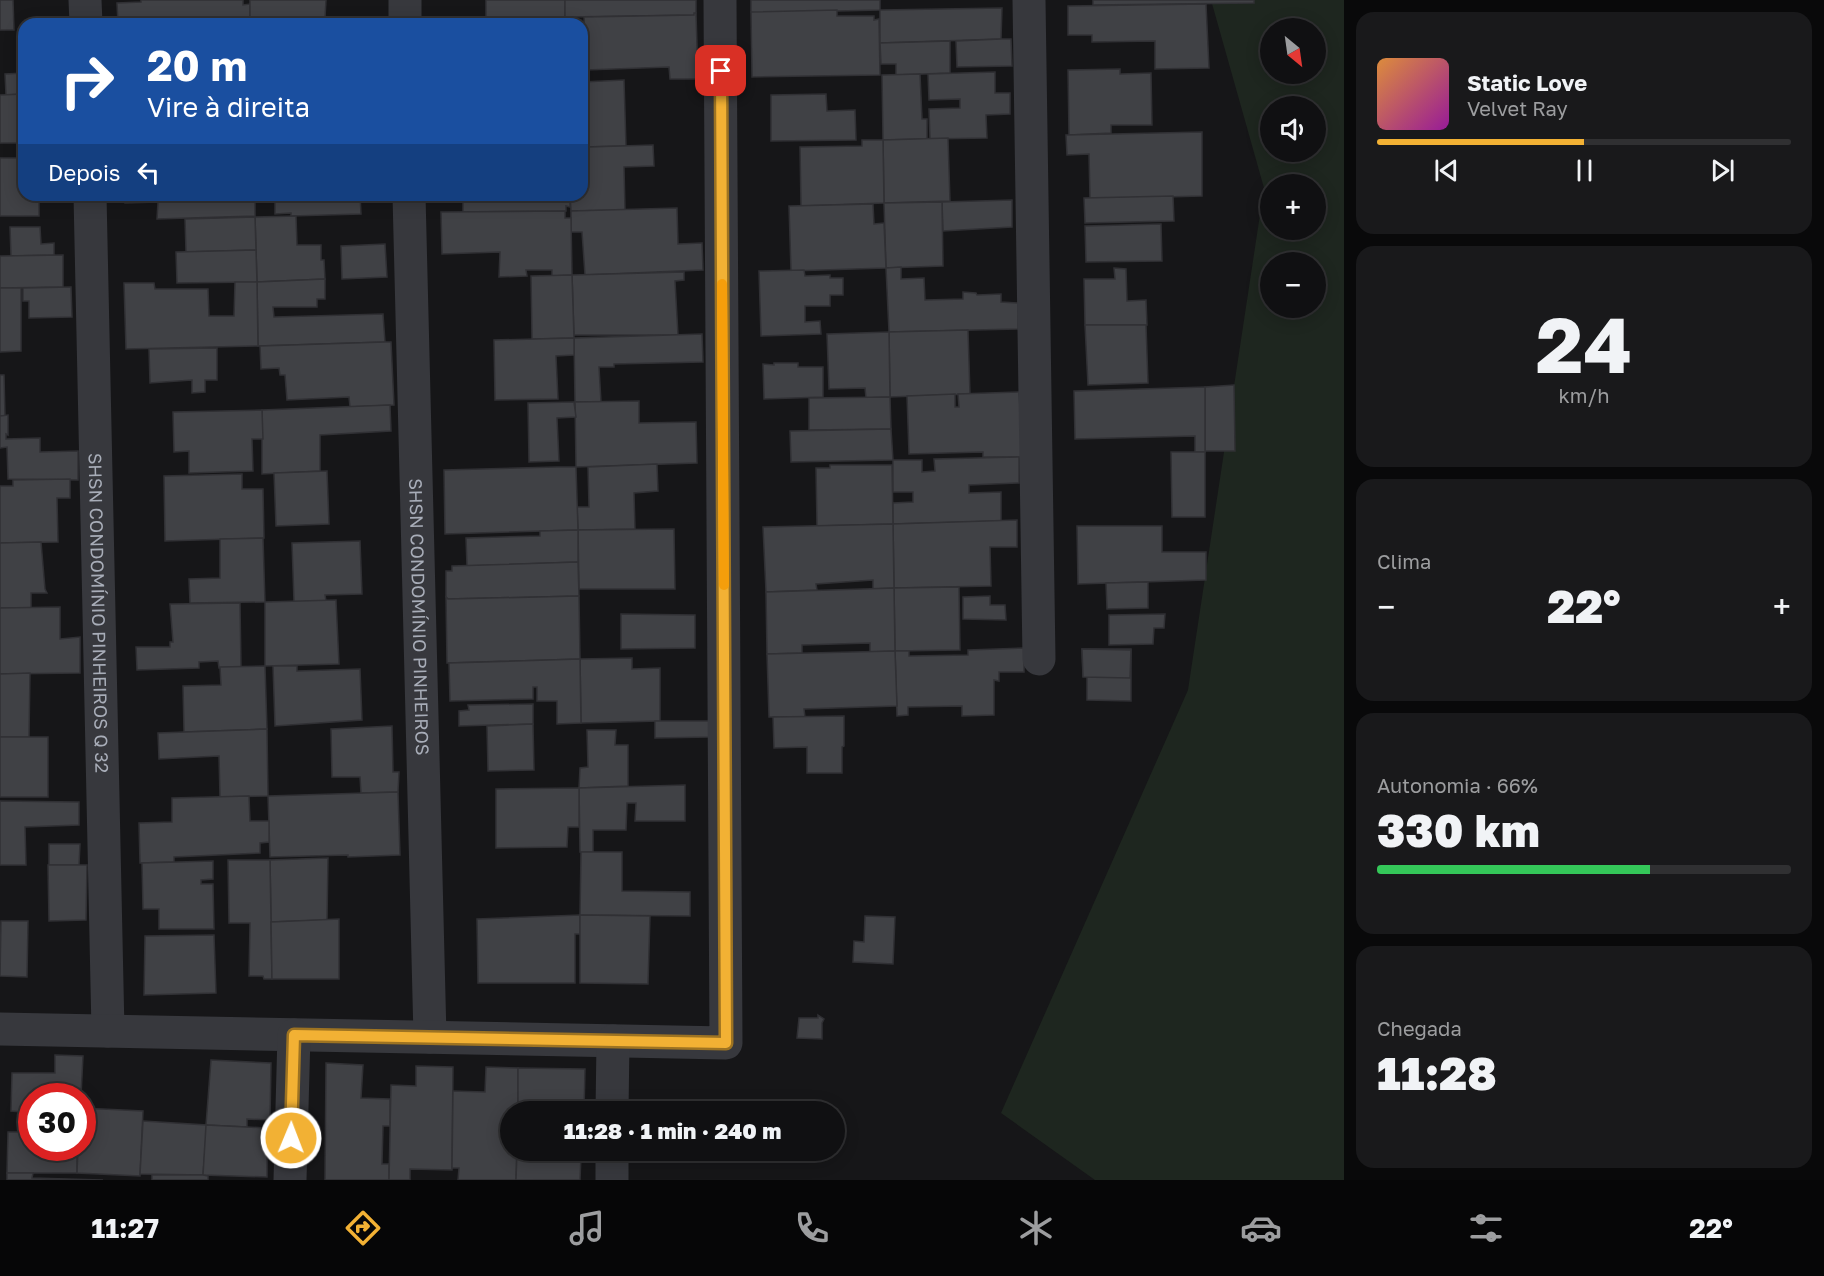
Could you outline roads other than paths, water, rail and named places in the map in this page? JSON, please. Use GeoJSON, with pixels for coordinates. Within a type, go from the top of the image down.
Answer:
{"type":"FeatureCollection","features":[{"type":"Feature","properties":{"kind":"street"},"geometry":{"type":"LineString","coordinates":[[85,0],[86,18]]}},
{"type":"Feature","properties":{"kind":"street"},"geometry":{"type":"LineString","coordinates":[[405,0],[405,18]]}},
{"type":"Feature","properties":{"kind":"street"},"geometry":{"type":"LineString","coordinates":[[0,1029],[726,1043],[720,0]]}},
{"type":"Feature","properties":{"kind":"street"},"geometry":{"type":"LineString","coordinates":[[1029,0],[1040,659]]}},
{"type":"Feature","properties":{"kind":"street","name":"SHSN CONDOMÍNIO PINHEIROS Q 32"},"geometry":{"type":"LineString","coordinates":[[90,201],[108,1031]]}},
{"type":"Feature","properties":{"kind":"street","name":"SHSN CONDOMÍNIO PINHEIROS"},"geometry":{"type":"LineString","coordinates":[[409,201],[430,1037]]}},
{"type":"Feature","properties":{"kind":"street"},"geometry":{"type":"LineString","coordinates":[[290,1180],[294,1035]]}},
{"type":"Feature","properties":{"kind":"street"},"geometry":{"type":"LineString","coordinates":[[612,1101],[613,1041]]}},
{"type":"Feature","properties":{"kind":"street"},"geometry":{"type":"LineString","coordinates":[[612,1161],[612,1180]]}}]}
